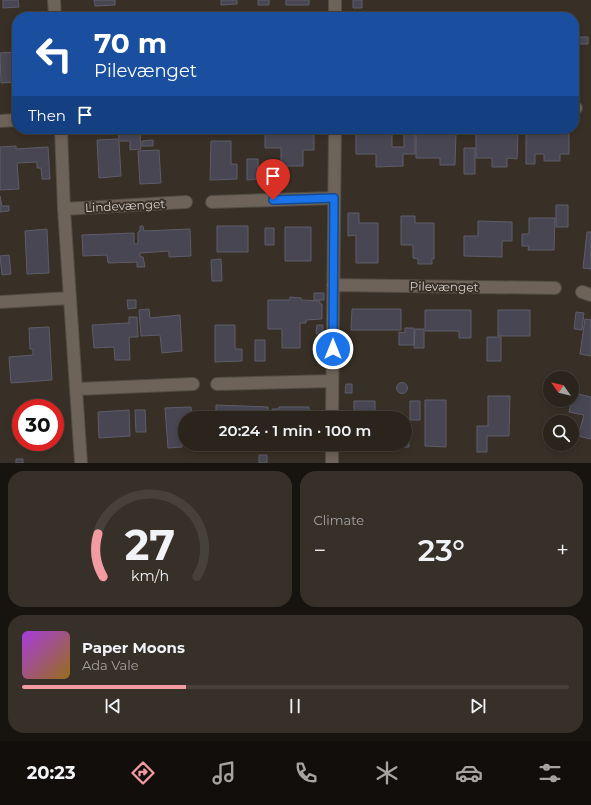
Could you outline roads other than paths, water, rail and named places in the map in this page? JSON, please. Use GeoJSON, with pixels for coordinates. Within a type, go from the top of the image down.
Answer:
{"type":"FeatureCollection","features":[{"type":"Feature","properties":{"kind":"street"},"geometry":{"type":"LineString","coordinates":[[54,0],[55,12]]}},
{"type":"Feature","properties":{"kind":"street"},"geometry":{"type":"LineString","coordinates":[[335,12],[336,0]]}},
{"type":"Feature","properties":{"kind":"street"},"geometry":{"type":"LineString","coordinates":[[0,121],[12,120]]}},
{"type":"Feature","properties":{"kind":"street"},"geometry":{"type":"LineString","coordinates":[[61,134],[64,209],[81,463]]}},
{"type":"Feature","properties":{"kind":"street"},"geometry":{"type":"LineString","coordinates":[[332,411],[334,134]]}},
{"type":"Feature","properties":{"kind":"street"},"geometry":{"type":"LineString","coordinates":[[212,202],[334,198]]}},
{"type":"Feature","properties":{"kind":"street","name":"Lindevænget"},"geometry":{"type":"LineString","coordinates":[[64,209],[186,202]]}},
{"type":"Feature","properties":{"kind":"street","name":"Pilevænget"},"geometry":{"type":"LineString","coordinates":[[333,285],[554,288]]}},
{"type":"Feature","properties":{"kind":"street"},"geometry":{"type":"LineString","coordinates":[[0,302],[70,298]]}},
{"type":"Feature","properties":{"kind":"street"},"geometry":{"type":"LineString","coordinates":[[217,384],[332,381]]}},
{"type":"Feature","properties":{"kind":"street"},"geometry":{"type":"LineString","coordinates":[[77,389],[194,384]]}},
{"type":"Feature","properties":{"kind":"street"},"geometry":{"type":"LineString","coordinates":[[332,451],[332,463]]}}]}
